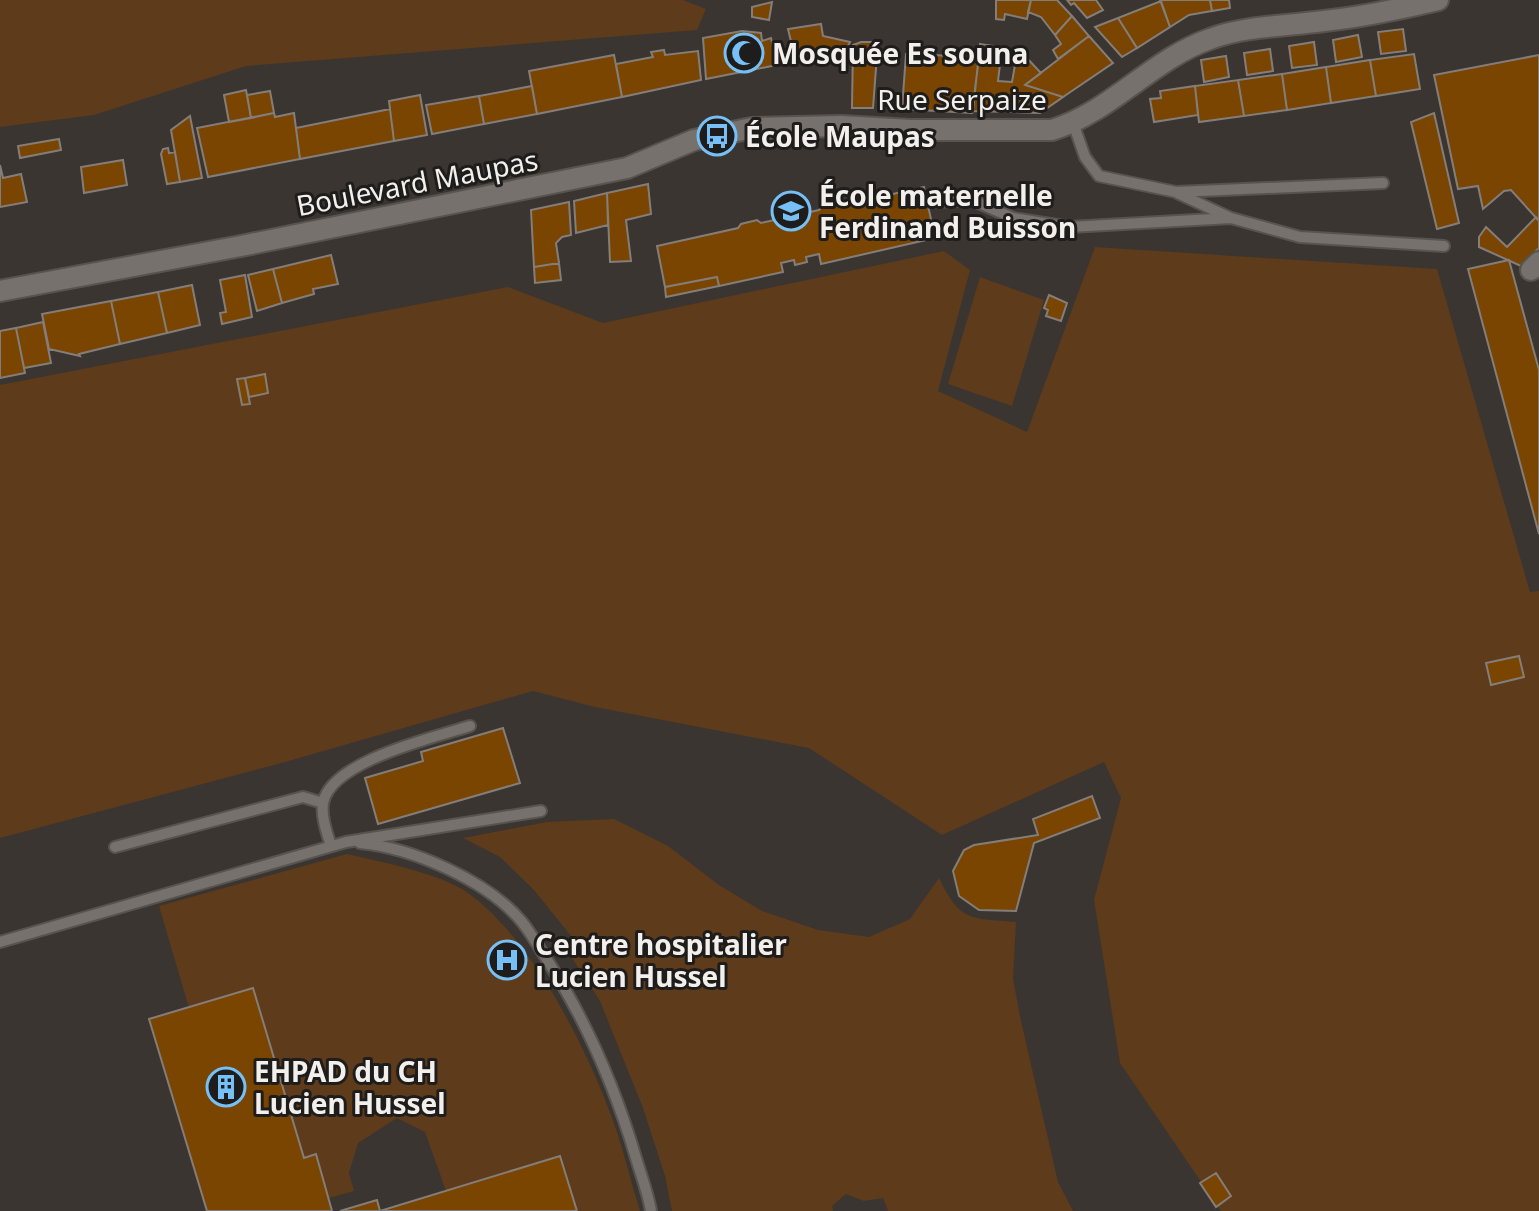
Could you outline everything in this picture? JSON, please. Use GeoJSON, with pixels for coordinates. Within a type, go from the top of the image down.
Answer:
{"type":"FeatureCollection","features":[{"type":"Feature","properties":{"kind":"street","name":"Rue Serpaize"},"geometry":{"type":"LineString","coordinates":[[841,126],[911,130],[1052,130],[1073,123],[1174,56],[1208,39],[1229,33],[1350,18],[1438,0]]}},
{"type":"Feature","properties":{"kind":"street","name":"Boulevard Maupas"},"geometry":{"type":"LineString","coordinates":[[0,291],[627,168],[694,140],[752,128],[841,126]]}},
{"type":"Feature","properties":{"kind":"lane"},"geometry":{"type":"LineString","coordinates":[[1073,123],[1085,157],[1099,176],[1176,192],[1231,218],[1300,237],[1444,246]]}},
{"type":"Feature","properties":{"kind":"lane"},"geometry":{"type":"LineString","coordinates":[[1176,192],[1383,183]]}},
{"type":"Feature","properties":{"kind":"lane"},"geometry":{"type":"LineString","coordinates":[[935,202],[972,200],[1013,218],[1070,227],[1231,218]]}},
{"type":"Feature","properties":{"kind":"lane"},"geometry":{"type":"LineString","coordinates":[[331,846],[323,803],[331,784],[348,771],[400,748],[470,726]]}},
{"type":"Feature","properties":{"kind":"lane"},"geometry":{"type":"LineString","coordinates":[[115,847],[303,797],[323,803]]}},
{"type":"Feature","properties":{"kind":"lane"},"geometry":{"type":"LineString","coordinates":[[0,942],[346,842],[541,811]]}},
{"type":"Feature","properties":{"kind":"lane"},"geometry":{"type":"LineString","coordinates":[[346,842],[399,850],[445,868],[489,893],[522,921],[562,983],[595,1044],[628,1131],[651,1211]]}},
{"type":"Feature","properties":{"kind":"shaded area"},"geometry":{"type":"Polygon","coordinates":[[[0,0],[683,0],[706,9],[697,30],[246,66],[94,115],[0,127],[0,0]]]}},
{"type":"Feature","properties":{"kind":"shaded area"},"geometry":{"type":"Polygon","coordinates":[[[1095,247],[1437,269],[1530,592],[1539,591],[1539,1211],[1221,1211],[1120,1063],[1094,900],[1121,798],[1104,762],[942,835],[809,748],[595,707],[533,691],[285,762],[0,838],[0,385],[508,287],[603,323],[944,251],[970,270],[938,391],[1027,432],[1095,247]]]}},
{"type":"Feature","properties":{"kind":"shaded area"},"geometry":{"type":"Polygon","coordinates":[[[980,277],[1044,300],[1012,406],[948,384],[980,277]]]}},
{"type":"Feature","properties":{"kind":"shaded area"},"geometry":{"type":"Polygon","coordinates":[[[614,819],[668,846],[719,885],[762,911],[818,930],[869,937],[910,919],[939,878],[953,903],[968,915],[1016,922],[1013,979],[1021,1021],[1058,1182],[1073,1211],[888,1211],[883,1198],[864,1201],[846,1194],[832,1206],[833,1211],[672,1211],[665,1176],[643,1108],[600,1001],[566,949],[571,936],[534,890],[500,857],[463,838],[547,822],[614,819]]]}},
{"type":"Feature","properties":{"kind":"shaded area"},"geometry":{"type":"Polygon","coordinates":[[[347,854],[410,869],[456,886],[492,914],[516,940],[538,970],[577,1037],[618,1135],[640,1211],[577,1211],[446,1191],[425,1132],[397,1118],[358,1143],[349,1173],[354,1191],[329,1198],[316,1155],[304,1158],[253,988],[189,1008],[159,906],[347,854]]]}},
{"type":"Feature","properties":{"kind":"building"},"geometry":{"type":"Polygon","coordinates":[[[996,0],[1031,0],[1027,19],[1005,14],[1004,20],[996,19],[996,0]]]}},
{"type":"Feature","properties":{"kind":"building"},"geometry":{"type":"Polygon","coordinates":[[[1031,0],[1057,0],[1072,16],[1055,35],[1041,17],[1028,12],[1031,0]]]}},
{"type":"Feature","properties":{"kind":"building"},"geometry":{"type":"Polygon","coordinates":[[[1067,0],[1096,0],[1103,10],[1087,18],[1074,3],[1071,5],[1067,0]]]}},
{"type":"Feature","properties":{"kind":"building"},"geometry":{"type":"Polygon","coordinates":[[[1160,0],[1210,0],[1212,11],[1189,15],[1170,27],[1160,0]]]}},
{"type":"Feature","properties":{"kind":"building"},"geometry":{"type":"Polygon","coordinates":[[[1210,0],[1229,0],[1230,8],[1212,11],[1210,0]]]}},
{"type":"Feature","properties":{"kind":"building"},"geometry":{"type":"Polygon","coordinates":[[[1161,1],[1170,27],[1137,48],[1118,18],[1161,1]]]}},
{"type":"Feature","properties":{"kind":"building"},"geometry":{"type":"Polygon","coordinates":[[[772,2],[769,20],[752,17],[752,7],[772,2]]]}},
{"type":"Feature","properties":{"kind":"building"},"geometry":{"type":"Polygon","coordinates":[[[1072,16],[1089,36],[1058,59],[1053,50],[1061,44],[1055,35],[1072,16]]]}},
{"type":"Feature","properties":{"kind":"building"},"geometry":{"type":"Polygon","coordinates":[[[1118,18],[1137,48],[1122,57],[1095,27],[1118,18]]]}},
{"type":"Feature","properties":{"kind":"building"},"geometry":{"type":"Polygon","coordinates":[[[821,24],[823,36],[850,42],[846,51],[796,62],[788,29],[821,24]]]}},
{"type":"Feature","properties":{"kind":"building"},"geometry":{"type":"Polygon","coordinates":[[[1403,29],[1406,51],[1381,54],[1378,32],[1403,29]]]}},
{"type":"Feature","properties":{"kind":"building"},"geometry":{"type":"Polygon","coordinates":[[[742,31],[761,33],[762,41],[771,38],[777,65],[706,79],[703,38],[742,31]]]}},
{"type":"Feature","properties":{"kind":"building"},"geometry":{"type":"Polygon","coordinates":[[[1358,35],[1362,57],[1336,62],[1333,40],[1358,35]]]}},
{"type":"Feature","properties":{"kind":"building"},"geometry":{"type":"Polygon","coordinates":[[[1089,36],[1113,63],[1063,97],[1025,85],[1089,36]]]}},
{"type":"Feature","properties":{"kind":"building"},"geometry":{"type":"Polygon","coordinates":[[[878,42],[873,108],[852,108],[853,45],[878,42]]]}},
{"type":"Feature","properties":{"kind":"building"},"geometry":{"type":"Polygon","coordinates":[[[1314,42],[1317,65],[1292,68],[1289,46],[1314,42]]]}},
{"type":"Feature","properties":{"kind":"building"},"geometry":{"type":"Polygon","coordinates":[[[980,44],[994,46],[994,55],[1001,56],[998,81],[1012,82],[1015,65],[1025,56],[1041,73],[1025,85],[1063,97],[1040,113],[973,111],[980,44]]]}},
{"type":"Feature","properties":{"kind":"building"},"geometry":{"type":"Polygon","coordinates":[[[1270,49],[1273,71],[1247,75],[1244,53],[1270,49]]]}},
{"type":"Feature","properties":{"kind":"building"},"geometry":{"type":"Polygon","coordinates":[[[664,50],[665,55],[698,51],[701,80],[622,97],[616,64],[653,57],[651,52],[664,50]]]}},
{"type":"Feature","properties":{"kind":"building"},"geometry":{"type":"Polygon","coordinates":[[[906,54],[979,57],[972,113],[902,109],[906,54]]]}},
{"type":"Feature","properties":{"kind":"building"},"geometry":{"type":"Polygon","coordinates":[[[1414,54],[1420,89],[1376,96],[1370,60],[1414,54]]]}},
{"type":"Feature","properties":{"kind":"building"},"geometry":{"type":"Polygon","coordinates":[[[614,55],[622,97],[537,114],[529,71],[614,55]]]}},
{"type":"Feature","properties":{"kind":"building"},"geometry":{"type":"Polygon","coordinates":[[[1539,55],[1539,221],[1511,190],[1504,191],[1483,209],[1478,186],[1458,189],[1434,75],[1539,55]]]}},
{"type":"Feature","properties":{"kind":"building"},"geometry":{"type":"Polygon","coordinates":[[[1226,56],[1229,77],[1204,82],[1201,60],[1226,56]]]}},
{"type":"Feature","properties":{"kind":"building"},"geometry":{"type":"Polygon","coordinates":[[[1370,60],[1376,96],[1331,103],[1326,67],[1370,60]]]}},
{"type":"Feature","properties":{"kind":"building"},"geometry":{"type":"Polygon","coordinates":[[[1326,67],[1331,103],[1287,110],[1282,74],[1326,67]]]}},
{"type":"Feature","properties":{"kind":"building"},"geometry":{"type":"Polygon","coordinates":[[[1282,74],[1287,110],[1244,116],[1238,80],[1282,74]]]}},
{"type":"Feature","properties":{"kind":"building"},"geometry":{"type":"Polygon","coordinates":[[[1238,80],[1244,116],[1199,122],[1195,86],[1238,80]]]}},
{"type":"Feature","properties":{"kind":"building"},"geometry":{"type":"Polygon","coordinates":[[[532,86],[537,114],[484,124],[479,96],[532,86]]]}},
{"type":"Feature","properties":{"kind":"building"},"geometry":{"type":"Polygon","coordinates":[[[1195,86],[1198,115],[1154,122],[1150,99],[1161,98],[1160,91],[1195,86]]]}},
{"type":"Feature","properties":{"kind":"building"},"geometry":{"type":"Polygon","coordinates":[[[246,90],[251,118],[229,122],[224,95],[246,90]]]}},
{"type":"Feature","properties":{"kind":"building"},"geometry":{"type":"Polygon","coordinates":[[[270,91],[274,113],[251,118],[247,95],[270,91]]]}},
{"type":"Feature","properties":{"kind":"building"},"geometry":{"type":"Polygon","coordinates":[[[420,95],[427,135],[394,141],[389,101],[420,95]]]}},
{"type":"Feature","properties":{"kind":"building"},"geometry":{"type":"Polygon","coordinates":[[[479,96],[484,124],[432,134],[426,105],[479,96]]]}},
{"type":"Feature","properties":{"kind":"building"},"geometry":{"type":"Polygon","coordinates":[[[390,109],[394,141],[300,159],[296,128],[390,109]]]}},
{"type":"Feature","properties":{"kind":"building"},"geometry":{"type":"Polygon","coordinates":[[[274,113],[275,117],[294,113],[300,159],[208,177],[197,128],[274,113]]]}},
{"type":"Feature","properties":{"kind":"building"},"geometry":{"type":"Polygon","coordinates":[[[1434,113],[1459,223],[1437,229],[1411,122],[1434,113]]]}},
{"type":"Feature","properties":{"kind":"building"},"geometry":{"type":"Polygon","coordinates":[[[190,116],[202,178],[180,182],[171,130],[190,116]]]}},
{"type":"Feature","properties":{"kind":"building"},"geometry":{"type":"Polygon","coordinates":[[[59,139],[61,150],[20,158],[18,146],[59,139]]]}},
{"type":"Feature","properties":{"kind":"building"},"geometry":{"type":"Polygon","coordinates":[[[168,148],[169,153],[175,152],[180,182],[167,184],[161,154],[163,149],[168,148]]]}},
{"type":"Feature","properties":{"kind":"building"},"geometry":{"type":"Polygon","coordinates":[[[123,160],[127,185],[84,193],[81,167],[123,160]]]}},
{"type":"Feature","properties":{"kind":"building"},"geometry":{"type":"Polygon","coordinates":[[[0,165],[3,178],[21,174],[27,202],[0,207],[0,165]]]}},
{"type":"Feature","properties":{"kind":"building"},"geometry":{"type":"Polygon","coordinates":[[[648,184],[651,214],[626,220],[631,261],[610,262],[607,193],[648,184]]]}},
{"type":"Feature","properties":{"kind":"building"},"geometry":{"type":"Polygon","coordinates":[[[924,187],[935,238],[821,264],[819,254],[806,257],[807,262],[795,265],[794,260],[781,263],[783,272],[719,286],[717,277],[665,287],[657,246],[738,228],[741,224],[757,220],[761,223],[819,210],[839,202],[844,205],[924,187]]]}},
{"type":"Feature","properties":{"kind":"building"},"geometry":{"type":"Polygon","coordinates":[[[607,193],[608,225],[576,233],[574,201],[607,193]]]}},
{"type":"Feature","properties":{"kind":"building"},"geometry":{"type":"Polygon","coordinates":[[[569,202],[571,235],[562,237],[556,243],[559,263],[534,267],[531,210],[569,202]]]}},
{"type":"Feature","properties":{"kind":"building"},"geometry":{"type":"Polygon","coordinates":[[[1536,217],[1539,221],[1539,248],[1521,266],[1479,247],[1479,237],[1486,227],[1507,247],[1536,217]]]}},
{"type":"Feature","properties":{"kind":"building"},"geometry":{"type":"Polygon","coordinates":[[[331,255],[338,284],[313,289],[314,294],[282,303],[273,269],[331,255]]]}},
{"type":"Feature","properties":{"kind":"building"},"geometry":{"type":"Polygon","coordinates":[[[1509,260],[1539,370],[1539,534],[1468,269],[1509,260]]]}},
{"type":"Feature","properties":{"kind":"building"},"geometry":{"type":"Polygon","coordinates":[[[559,263],[561,280],[535,283],[534,267],[559,263]]]}},
{"type":"Feature","properties":{"kind":"building"},"geometry":{"type":"Polygon","coordinates":[[[273,269],[282,303],[257,311],[248,275],[273,269]]]}},
{"type":"Feature","properties":{"kind":"building"},"geometry":{"type":"Polygon","coordinates":[[[245,275],[252,317],[222,324],[220,313],[226,312],[220,280],[245,275]]]}},
{"type":"Feature","properties":{"kind":"building"},"geometry":{"type":"Polygon","coordinates":[[[717,277],[719,286],[666,297],[665,287],[717,277]]]}},
{"type":"Feature","properties":{"kind":"building"},"geometry":{"type":"Polygon","coordinates":[[[192,285],[200,325],[167,333],[158,292],[192,285]]]}},
{"type":"Feature","properties":{"kind":"building"},"geometry":{"type":"Polygon","coordinates":[[[158,292],[167,333],[120,344],[111,301],[158,292]]]}},
{"type":"Feature","properties":{"kind":"building"},"geometry":{"type":"Polygon","coordinates":[[[1049,295],[1067,303],[1061,321],[1046,316],[1048,310],[1044,308],[1049,295]]]}},
{"type":"Feature","properties":{"kind":"building"},"geometry":{"type":"Polygon","coordinates":[[[111,301],[120,344],[80,356],[49,349],[42,314],[111,301]]]}},
{"type":"Feature","properties":{"kind":"building"},"geometry":{"type":"Polygon","coordinates":[[[43,322],[51,363],[24,368],[16,328],[43,322]]]}},
{"type":"Feature","properties":{"kind":"building"},"geometry":{"type":"Polygon","coordinates":[[[16,328],[25,373],[0,378],[0,331],[16,328]]]}},
{"type":"Feature","properties":{"kind":"building"},"geometry":{"type":"Polygon","coordinates":[[[265,374],[268,393],[249,397],[245,378],[265,374]]]}},
{"type":"Feature","properties":{"kind":"building"},"geometry":{"type":"Polygon","coordinates":[[[245,378],[250,404],[242,405],[237,379],[245,378]]]}},
{"type":"Feature","properties":{"kind":"building"},"geometry":{"type":"Polygon","coordinates":[[[1519,656],[1524,677],[1491,685],[1486,663],[1519,656]]]}},
{"type":"Feature","properties":{"kind":"building"},"geometry":{"type":"Polygon","coordinates":[[[503,728],[520,783],[378,824],[365,778],[423,761],[421,752],[503,728]]]}},
{"type":"Feature","properties":{"kind":"building"},"geometry":{"type":"Polygon","coordinates":[[[1092,796],[1100,818],[1034,843],[1016,911],[979,910],[959,896],[953,871],[964,850],[974,845],[1038,835],[1033,819],[1092,796]]]}},
{"type":"Feature","properties":{"kind":"building","name":"EHPAD du CH Lucien Hussel"},"geometry":{"type":"Polygon","coordinates":[[[253,988],[304,1158],[316,1154],[332,1211],[207,1211],[149,1019],[253,988]]]}},
{"type":"Feature","properties":{"kind":"building","name":"EHPAD du CH Lucien Hussel"},"geometry":{"type":"Polygon","coordinates":[[[560,1156],[577,1211],[380,1211],[560,1156]]]}},
{"type":"Feature","properties":{"kind":"building"},"geometry":{"type":"Polygon","coordinates":[[[1216,1173],[1231,1196],[1216,1207],[1200,1183],[1216,1173]]]}},
{"type":"Feature","properties":{"kind":"building"},"geometry":{"type":"Polygon","coordinates":[[[377,1200],[380,1211],[340,1211],[377,1200]]]}},
{"type":"Feature","properties":{"kind":"place","name":"Mosquée Es souna"},"geometry":{"type":"Point","coordinates":[744,53]}},
{"type":"Feature","properties":{"kind":"place","name":"École Maupas"},"geometry":{"type":"Point","coordinates":[717,136]}},
{"type":"Feature","properties":{"kind":"place","name":"École maternelle Ferdinand Buisson"},"geometry":{"type":"Point","coordinates":[791,211]}},
{"type":"Feature","properties":{"kind":"place","name":"Centre hospitalier Lucien Hussel"},"geometry":{"type":"Point","coordinates":[507,960]}},
{"type":"Feature","properties":{"kind":"place","name":"EHPAD du CH Lucien Hussel"},"geometry":{"type":"Point","coordinates":[226,1087]}}]}
